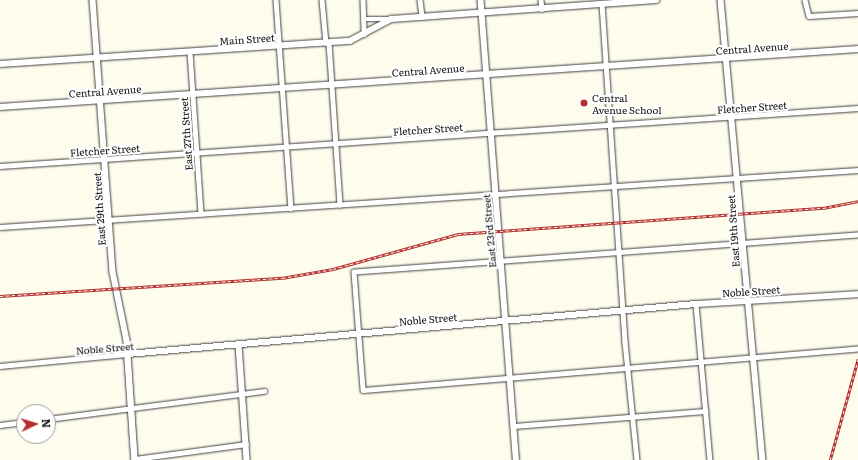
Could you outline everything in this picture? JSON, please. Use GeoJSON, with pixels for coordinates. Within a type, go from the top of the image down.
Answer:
{"type":"FeatureCollection","features":[{"type":"Feature","properties":{"kind":"street","name":"East 29th Street"},"geometry":{"type":"LineString","coordinates":[[93,0],[116,298],[128,357],[131,408],[138,459]]}},
{"type":"Feature","properties":{"kind":"street"},"geometry":{"type":"LineString","coordinates":[[276,0],[292,208]]}},
{"type":"Feature","properties":{"kind":"street"},"geometry":{"type":"LineString","coordinates":[[322,0],[332,85],[340,204]]}},
{"type":"Feature","properties":{"kind":"street"},"geometry":{"type":"LineString","coordinates":[[363,0],[363,36]]}},
{"type":"Feature","properties":{"kind":"street"},"geometry":{"type":"LineString","coordinates":[[420,0],[422,17]]}},
{"type":"Feature","properties":{"kind":"street","name":"East 23rd Street"},"geometry":{"type":"LineString","coordinates":[[481,0],[516,460]]}},
{"type":"Feature","properties":{"kind":"street"},"geometry":{"type":"LineString","coordinates":[[541,0],[542,9]]}},
{"type":"Feature","properties":{"kind":"street","name":"Main Street"},"geometry":{"type":"LineString","coordinates":[[364,19],[422,17],[656,0]]}},
{"type":"Feature","properties":{"kind":"street","name":"East 19th Street"},"geometry":{"type":"LineString","coordinates":[[721,0],[738,179],[752,356],[763,460]]}},
{"type":"Feature","properties":{"kind":"street"},"geometry":{"type":"LineString","coordinates":[[806,0],[808,15],[858,13]]}},
{"type":"Feature","properties":{"kind":"street"},"geometry":{"type":"LineString","coordinates":[[602,4],[618,252],[627,367],[637,460]]}},
{"type":"Feature","properties":{"kind":"street","name":"Main Street"},"geometry":{"type":"LineString","coordinates":[[0,64],[327,43],[363,36],[391,19]]}},
{"type":"Feature","properties":{"kind":"street","name":"Central Avenue"},"geometry":{"type":"LineString","coordinates":[[0,107],[858,49]]}},
{"type":"Feature","properties":{"kind":"street","name":"East 27th Street"},"geometry":{"type":"LineString","coordinates":[[190,52],[201,214]]}},
{"type":"Feature","properties":{"kind":"street","name":"Fletcher Street"},"geometry":{"type":"LineString","coordinates":[[0,166],[732,118],[858,108]]}},
{"type":"Feature","properties":{"kind":"street"},"geometry":{"type":"LineString","coordinates":[[0,227],[858,170]]}},
{"type":"Feature","properties":{"kind":"street"},"geometry":{"type":"LineString","coordinates":[[858,236],[357,270],[357,334],[363,390],[510,376],[858,348]]}},
{"type":"Feature","properties":{"kind":"street","name":"Noble Street"},"geometry":{"type":"LineString","coordinates":[[0,366],[128,357],[239,345],[696,304],[858,294]]}},
{"type":"Feature","properties":{"kind":"street"},"geometry":{"type":"LineString","coordinates":[[696,304],[710,460]]}},
{"type":"Feature","properties":{"kind":"street"},"geometry":{"type":"LineString","coordinates":[[239,345],[247,460]]}},
{"type":"Feature","properties":{"kind":"street"},"geometry":{"type":"LineString","coordinates":[[56,418],[264,391]]}},
{"type":"Feature","properties":{"kind":"street"},"geometry":{"type":"LineString","coordinates":[[513,426],[705,411]]}},
{"type":"Feature","properties":{"kind":"street"},"geometry":{"type":"LineString","coordinates":[[0,425],[16,423]]}},
{"type":"Feature","properties":{"kind":"street"},"geometry":{"type":"LineString","coordinates":[[138,459],[246,444]]}},
{"type":"Feature","properties":{"kind":"railway"},"geometry":{"type":"LineString","coordinates":[[0,296],[282,278],[333,269],[458,234],[823,208],[858,201]]}},
{"type":"Feature","properties":{"kind":"railway"},"geometry":{"type":"LineString","coordinates":[[830,460],[858,359]]}},
{"type":"Feature","properties":{"kind":"place","name":"Central Avenue School"},"geometry":{"type":"Point","coordinates":[584,103]}}]}
